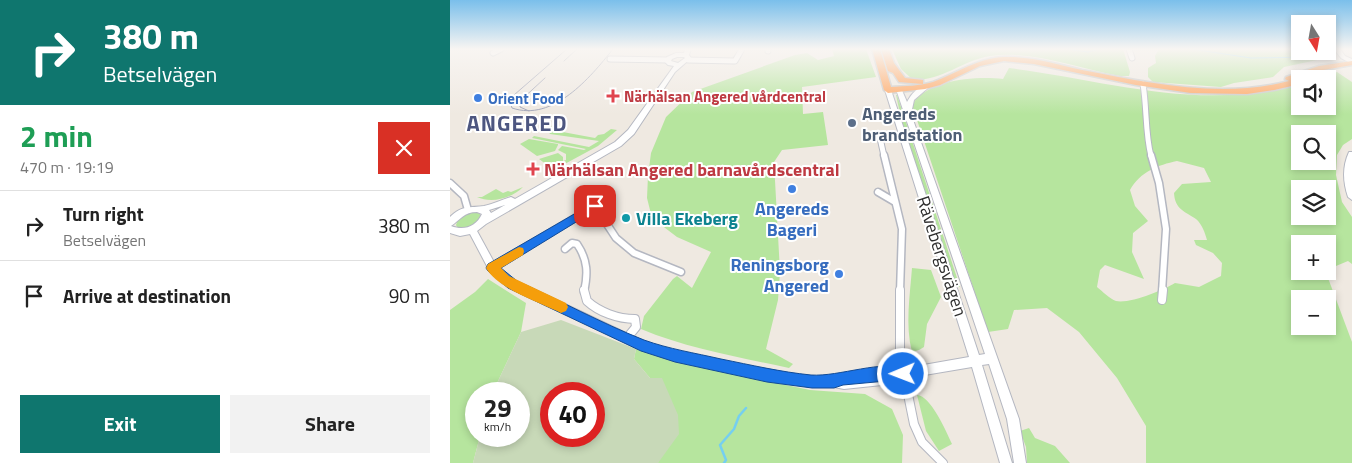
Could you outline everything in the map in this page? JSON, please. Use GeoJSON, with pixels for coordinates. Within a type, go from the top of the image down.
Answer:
{"type":"FeatureCollection","features":[{"type":"Feature","properties":{"kind":"highway","name":"Rävebergsvägen"},"geometry":{"type":"LineString","coordinates":[[882,71],[888,90]]}},
{"type":"Feature","properties":{"kind":"highway","name":"Rävebergsvägen"},"geometry":{"type":"LineString","coordinates":[[892,71],[899,89]]}},
{"type":"Feature","properties":{"kind":"highway"},"geometry":{"type":"LineString","coordinates":[[894,71],[898,77],[905,82],[944,80]]}},
{"type":"Feature","properties":{"kind":"highway"},"geometry":{"type":"LineString","coordinates":[[888,90],[927,86],[963,71]]}},
{"type":"Feature","properties":{"kind":"highway"},"geometry":{"type":"LineString","coordinates":[[1074,71],[1142,84],[1180,89],[1226,91],[1260,89],[1291,83]]}},
{"type":"Feature","properties":{"kind":"highway"},"geometry":{"type":"LineString","coordinates":[[1279,86],[1282,82],[1314,71]]}},
{"type":"Feature","properties":{"kind":"street"},"geometry":{"type":"LineString","coordinates":[[451,221],[468,210],[484,209],[511,201],[615,141],[631,125],[668,71]]}},
{"type":"Feature","properties":{"kind":"street"},"geometry":{"type":"LineString","coordinates":[[450,230],[459,232],[472,229],[618,144],[631,132],[673,71]]}},
{"type":"Feature","properties":{"kind":"street"},"geometry":{"type":"LineString","coordinates":[[1142,84],[1146,102],[1147,141],[1159,183],[1166,229],[1162,300]]}},
{"type":"Feature","properties":{"kind":"street"},"geometry":{"type":"LineString","coordinates":[[909,118],[910,100],[914,94],[927,86]]}},
{"type":"Feature","properties":{"kind":"street","name":"Rävebergsvägen"},"geometry":{"type":"LineString","coordinates":[[899,89],[1013,419],[1020,463]]}},
{"type":"Feature","properties":{"kind":"street","name":"Rävebergsvägen"},"geometry":{"type":"LineString","coordinates":[[888,90],[976,362],[1006,463]]}},
{"type":"Feature","properties":{"kind":"street"},"geometry":{"type":"LineString","coordinates":[[880,138],[902,229],[899,375],[914,424],[931,454],[943,463]]}},
{"type":"Feature","properties":{"kind":"street"},"geometry":{"type":"LineString","coordinates":[[1352,154],[1347,167],[1348,187],[1352,197]]}},
{"type":"Feature","properties":{"kind":"street"},"geometry":{"type":"LineString","coordinates":[[450,183],[464,196],[468,210]]}},
{"type":"Feature","properties":{"kind":"street"},"geometry":{"type":"LineString","coordinates":[[878,192],[895,202]]}},
{"type":"Feature","properties":{"kind":"street"},"geometry":{"type":"LineString","coordinates":[[492,268],[595,206],[616,238],[634,253],[681,272]]}},
{"type":"Feature","properties":{"kind":"street"},"geometry":{"type":"LineString","coordinates":[[484,209],[487,213],[484,221]]}},
{"type":"Feature","properties":{"kind":"street"},"geometry":{"type":"LineString","coordinates":[[472,229],[492,268],[512,284],[654,350],[791,379],[844,384],[882,380],[899,375],[993,358]]}},
{"type":"Feature","properties":{"kind":"street"},"geometry":{"type":"LineString","coordinates":[[565,249],[572,243],[577,244],[582,251],[588,265],[583,295],[588,302],[626,320],[635,319],[636,327],[627,338]]}},
{"type":"Feature","properties":{"kind":"green space"},"geometry":{"type":"Polygon","coordinates":[[[752,71],[874,71],[876,77],[802,87],[803,114],[823,112],[828,145],[782,150],[774,162],[780,272],[778,300],[766,349],[793,364],[789,368],[714,352],[677,342],[641,329],[644,316],[673,279],[677,276],[692,288],[711,252],[677,237],[652,218],[647,198],[651,153],[666,117],[692,92],[752,71]]]}},
{"type":"Feature","properties":{"kind":"green space"},"geometry":{"type":"Polygon","coordinates":[[[903,71],[951,71],[934,77],[913,80],[903,71]]]}},
{"type":"Feature","properties":{"kind":"green space"},"geometry":{"type":"Polygon","coordinates":[[[1008,71],[1028,71],[1118,86],[1190,95],[1227,95],[1263,91],[1291,85],[1291,115],[1336,115],[1336,72],[1352,82],[1352,139],[1343,145],[1337,155],[1336,175],[1342,202],[1352,217],[1352,264],[1348,261],[1336,266],[1336,235],[1291,235],[1291,280],[1329,280],[1332,290],[1291,290],[1291,335],[1336,335],[1336,299],[1352,342],[1352,463],[1146,463],[1146,426],[1117,378],[1079,332],[1047,308],[1014,310],[1008,329],[988,332],[912,105],[919,96],[941,85],[953,81],[980,78],[1003,79],[1008,71]],[[1177,161],[1150,170],[1134,184],[1130,190],[1135,206],[1148,221],[1133,233],[1132,252],[1144,279],[1105,265],[1100,270],[1097,287],[1109,297],[1116,301],[1130,300],[1155,293],[1175,283],[1199,287],[1221,276],[1222,263],[1213,253],[1196,245],[1194,240],[1207,240],[1202,226],[1196,219],[1178,206],[1174,193],[1182,184],[1211,182],[1204,168],[1177,161]]]}},
{"type":"Feature","properties":{"kind":"green space"},"geometry":{"type":"Polygon","coordinates":[[[1094,71],[1130,72],[1129,76],[1094,71]]]}},
{"type":"Feature","properties":{"kind":"green space"},"geometry":{"type":"Polygon","coordinates":[[[1148,71],[1280,71],[1273,77],[1221,87],[1153,82],[1148,77],[1148,71]]]}},
{"type":"Feature","properties":{"kind":"green space"},"geometry":{"type":"Polygon","coordinates":[[[896,95],[960,287],[957,287],[953,280],[901,118],[896,95]]]}},
{"type":"Feature","properties":{"kind":"green space"},"geometry":{"type":"Polygon","coordinates":[[[552,126],[552,130],[595,138],[611,129],[617,130],[598,146],[561,166],[555,167],[549,166],[539,159],[558,153],[563,157],[563,161],[566,160],[566,154],[558,150],[562,146],[586,149],[532,138],[534,136],[589,147],[599,141],[550,134],[548,131],[552,126]]]}},
{"type":"Feature","properties":{"kind":"green space"},"geometry":{"type":"Polygon","coordinates":[[[529,139],[558,145],[555,151],[537,156],[520,144],[529,139]]]}},
{"type":"Feature","properties":{"kind":"green space"},"geometry":{"type":"Polygon","coordinates":[[[523,187],[502,199],[489,200],[477,197],[482,197],[496,189],[503,193],[523,187]]]}},
{"type":"Feature","properties":{"kind":"green space"},"geometry":{"type":"Polygon","coordinates":[[[476,212],[480,214],[480,218],[475,223],[467,227],[457,227],[457,222],[466,214],[476,212]]]}},
{"type":"Feature","properties":{"kind":"green space"},"geometry":{"type":"Polygon","coordinates":[[[912,268],[931,270],[941,297],[927,324],[924,347],[912,352],[908,321],[912,268]]]}},
{"type":"Feature","properties":{"kind":"green space"},"geometry":{"type":"Polygon","coordinates":[[[488,279],[526,303],[521,332],[498,382],[465,382],[465,447],[477,447],[473,463],[450,463],[450,310],[475,292],[488,279]]]}},
{"type":"Feature","properties":{"kind":"green space"},"geometry":{"type":"Polygon","coordinates":[[[561,320],[636,349],[634,359],[650,378],[662,378],[678,415],[679,434],[658,463],[473,463],[477,447],[530,447],[530,382],[498,382],[521,332],[561,320]]]}},
{"type":"Feature","properties":{"kind":"green space"},"geometry":{"type":"Polygon","coordinates":[[[636,349],[675,362],[810,390],[865,394],[892,409],[903,435],[902,463],[658,463],[650,378],[634,359],[636,349]]]}},
{"type":"Feature","properties":{"kind":"green space"},"geometry":{"type":"Polygon","coordinates":[[[917,395],[928,401],[933,408],[952,444],[939,451],[926,431],[917,395]]]}},
{"type":"Feature","properties":{"kind":"green space"},"geometry":{"type":"Polygon","coordinates":[[[1029,428],[1035,438],[1055,446],[1070,463],[1027,463],[1026,447],[1020,431],[1029,428]]]}},
{"type":"Feature","properties":{"kind":"waterway"},"geometry":{"type":"LineString","coordinates":[[724,463],[726,460],[720,445],[734,429],[739,416],[746,408]]}},
{"type":"Feature","properties":{"kind":"tram line"},"geometry":{"type":"LineString","coordinates":[[529,111],[512,108],[510,102],[514,95],[542,71]]}},
{"type":"Feature","properties":{"kind":"tram line"},"geometry":{"type":"LineString","coordinates":[[529,111],[542,109],[556,103],[582,84],[594,71]]}},
{"type":"Feature","properties":{"kind":"tram line"},"geometry":{"type":"LineString","coordinates":[[529,111],[520,107],[520,101],[545,78]]}},
{"type":"Feature","properties":{"kind":"slow traffic"},"geometry":{"type":"LineString","coordinates":[[519,251],[492,268],[512,284],[561,307]]}},
{"type":"Feature","properties":{"kind":"place","name":"Närhälsan Angered vårdcentral"},"geometry":{"type":"Point","coordinates":[613,96]}},
{"type":"Feature","properties":{"kind":"place","name":"Orient Food"},"geometry":{"type":"Point","coordinates":[478,98]}},
{"type":"Feature","properties":{"kind":"place","name":"Angereds brandstation"},"geometry":{"type":"Point","coordinates":[852,123]}},
{"type":"Feature","properties":{"kind":"place","name":"Närhälsan Angered barnavårdscentral"},"geometry":{"type":"Point","coordinates":[533,169]}},
{"type":"Feature","properties":{"kind":"place","name":"Angereds Bageri"},"geometry":{"type":"Point","coordinates":[792,189]}},
{"type":"Feature","properties":{"kind":"place","name":"Villa Ekeberg"},"geometry":{"type":"Point","coordinates":[626,218]}},
{"type":"Feature","properties":{"kind":"place","name":"Reningsborg Angered"},"geometry":{"type":"Point","coordinates":[839,274]}},
{"type":"Feature","properties":{"kind":"district","name":"ANGERED"},"geometry":{"type":"Point","coordinates":[517,123]}},
{"type":"Feature","properties":{"kind":"route"},"geometry":{"type":"LineString","coordinates":[[595,206],[492,268],[512,284],[641,345],[675,356],[767,375],[812,382],[834,382],[881,374],[903,374]]}}]}
